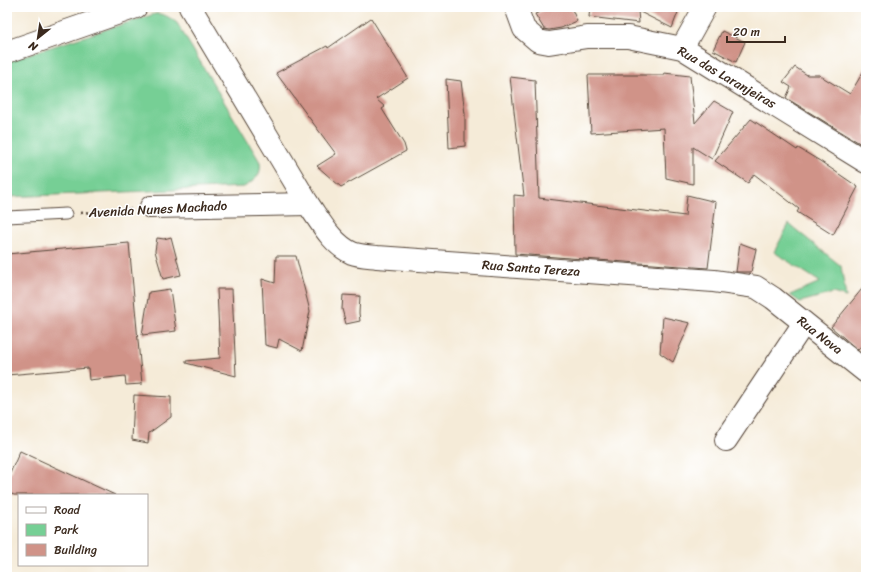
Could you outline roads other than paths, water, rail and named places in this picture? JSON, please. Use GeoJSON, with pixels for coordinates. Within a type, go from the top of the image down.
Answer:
{"type":"FeatureCollection","features":[{"type":"Feature","properties":{"kind":"street"},"geometry":{"type":"LineString","coordinates":[[7,52],[136,7]]}},
{"type":"Feature","properties":{"kind":"street","name":"Rua Santa Tereza"},"geometry":{"type":"LineString","coordinates":[[190,7],[308,204],[323,226],[338,243],[353,253],[385,258],[729,282],[756,287],[773,298]]}},
{"type":"Feature","properties":{"kind":"street"},"geometry":{"type":"LineString","coordinates":[[682,48],[705,7]]}},
{"type":"Feature","properties":{"kind":"street","name":"Rua das Laranjeiras"},"geometry":{"type":"LineString","coordinates":[[517,10],[524,29],[538,41],[549,43],[587,37],[628,37],[682,48],[866,162]]}},
{"type":"Feature","properties":{"kind":"street","name":"Avenida Nunes Machado"},"geometry":{"type":"LineString","coordinates":[[151,207],[308,204]]}},
{"type":"Feature","properties":{"kind":"street","name":"Rua Nova"},"geometry":{"type":"LineString","coordinates":[[773,298],[864,368]]}},
{"type":"Feature","properties":{"kind":"street"},"geometry":{"type":"LineString","coordinates":[[726,440],[804,323]]}},
{"type":"Feature","properties":{"kind":"lane"},"geometry":{"type":"LineString","coordinates":[[7,217],[66,214]]}}]}
